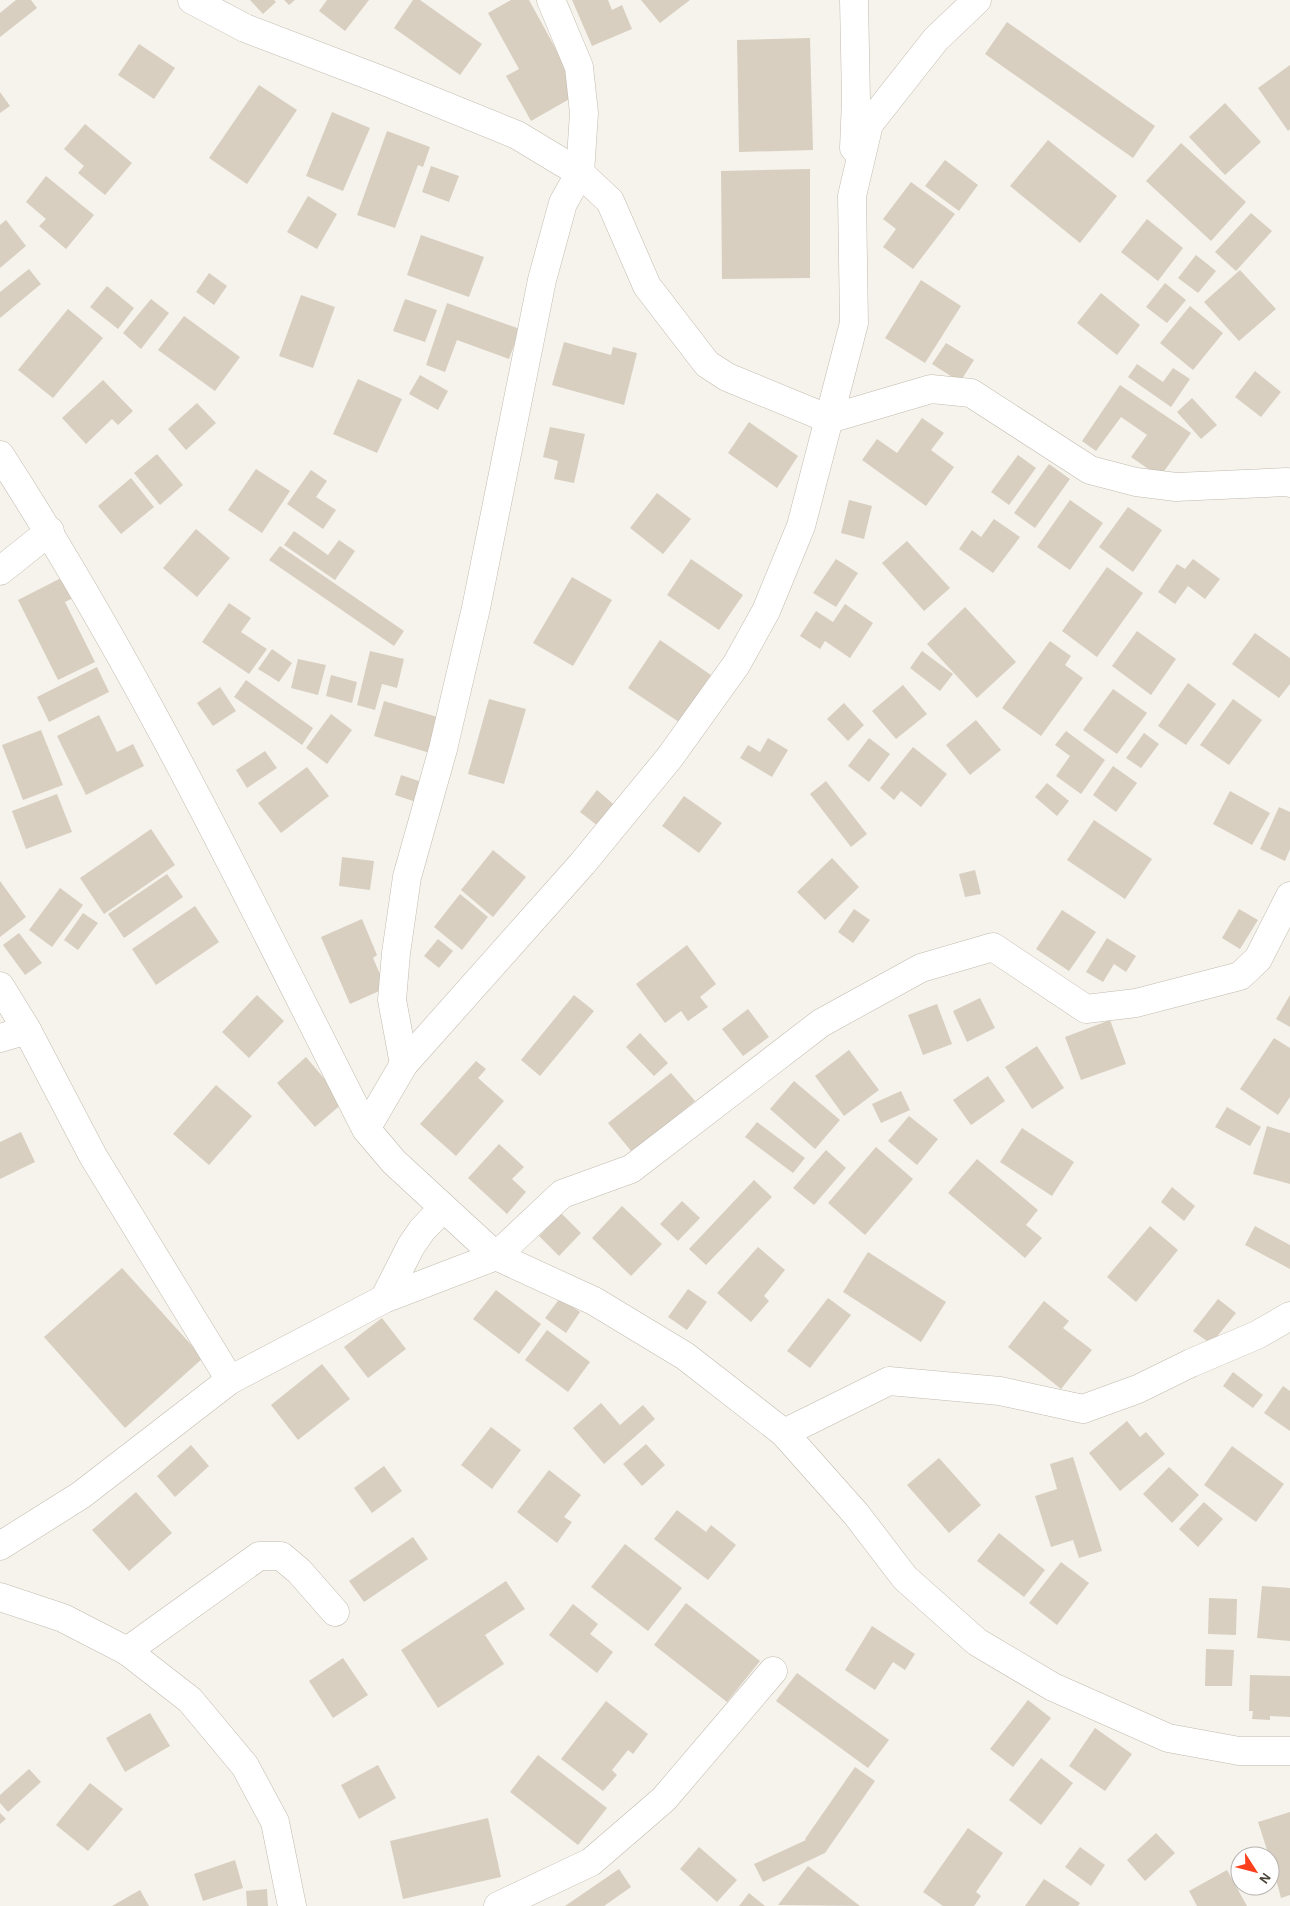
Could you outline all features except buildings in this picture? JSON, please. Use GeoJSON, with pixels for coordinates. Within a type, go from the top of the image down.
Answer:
{"type":"FeatureCollection","features":[{"type":"Feature","properties":{"kind":"street"},"geometry":{"type":"LineString","coordinates":[[192,0],[244,28],[389,83],[517,135],[580,172],[610,202],[647,286],[707,364],[727,377],[829,419],[931,389],[971,393],[1090,470],[1136,482],[1176,487],[1290,483]]}},
{"type":"Feature","properties":{"kind":"street"},"geometry":{"type":"LineString","coordinates":[[404,1064],[392,1000],[396,953],[407,877],[443,749],[476,608],[542,280],[563,203],[580,172],[584,114],[579,67],[551,0]]}},
{"type":"Feature","properties":{"kind":"street"},"geometry":{"type":"LineString","coordinates":[[366,1128],[404,1064],[582,864],[670,757],[736,665],[766,612],[801,526],[854,323],[852,196],[856,100],[854,0]]}},
{"type":"Feature","properties":{"kind":"street"},"geometry":{"type":"LineString","coordinates":[[852,196],[869,124],[936,39],[976,0]]}},
{"type":"Feature","properties":{"kind":"street"},"geometry":{"type":"LineString","coordinates":[[0,455],[50,531],[184,769],[366,1128],[394,1162],[496,1256],[594,1301],[685,1356],[784,1433],[856,1514],[905,1578],[977,1642],[1053,1687],[1168,1738],[1239,1751],[1290,1750]]}},
{"type":"Feature","properties":{"kind":"street"},"geometry":{"type":"LineString","coordinates":[[0,571],[50,531]]}},
{"type":"Feature","properties":{"kind":"street"},"geometry":{"type":"LineString","coordinates":[[0,1546],[81,1495],[230,1380],[384,1299],[496,1256],[562,1194],[631,1169],[821,1023],[921,968],[993,948],[1086,1009],[1136,1003],[1240,976],[1258,959],[1290,896]]}},
{"type":"Feature","properties":{"kind":"street"},"geometry":{"type":"LineString","coordinates":[[0,986],[27,1030],[93,1156],[230,1380]]}},
{"type":"Feature","properties":{"kind":"street"},"geometry":{"type":"LineString","coordinates":[[0,1038],[27,1030]]}},
{"type":"Feature","properties":{"kind":"street"},"geometry":{"type":"LineString","coordinates":[[384,1299],[411,1246],[422,1230],[443,1208]]}},
{"type":"Feature","properties":{"kind":"street"},"geometry":{"type":"LineString","coordinates":[[784,1433],[889,1381],[1000,1391],[1083,1408],[1138,1389],[1257,1335],[1290,1316]]}},
{"type":"Feature","properties":{"kind":"street"},"geometry":{"type":"LineString","coordinates":[[127,1651],[259,1556],[281,1556],[299,1571],[335,1612]]}},
{"type":"Feature","properties":{"kind":"street"},"geometry":{"type":"LineString","coordinates":[[0,1597],[63,1618],[127,1651],[190,1700],[245,1766],[275,1822],[292,1906]]}},
{"type":"Feature","properties":{"kind":"street"},"geometry":{"type":"LineString","coordinates":[[498,1906],[591,1862],[664,1799],[773,1671]]}}]}
